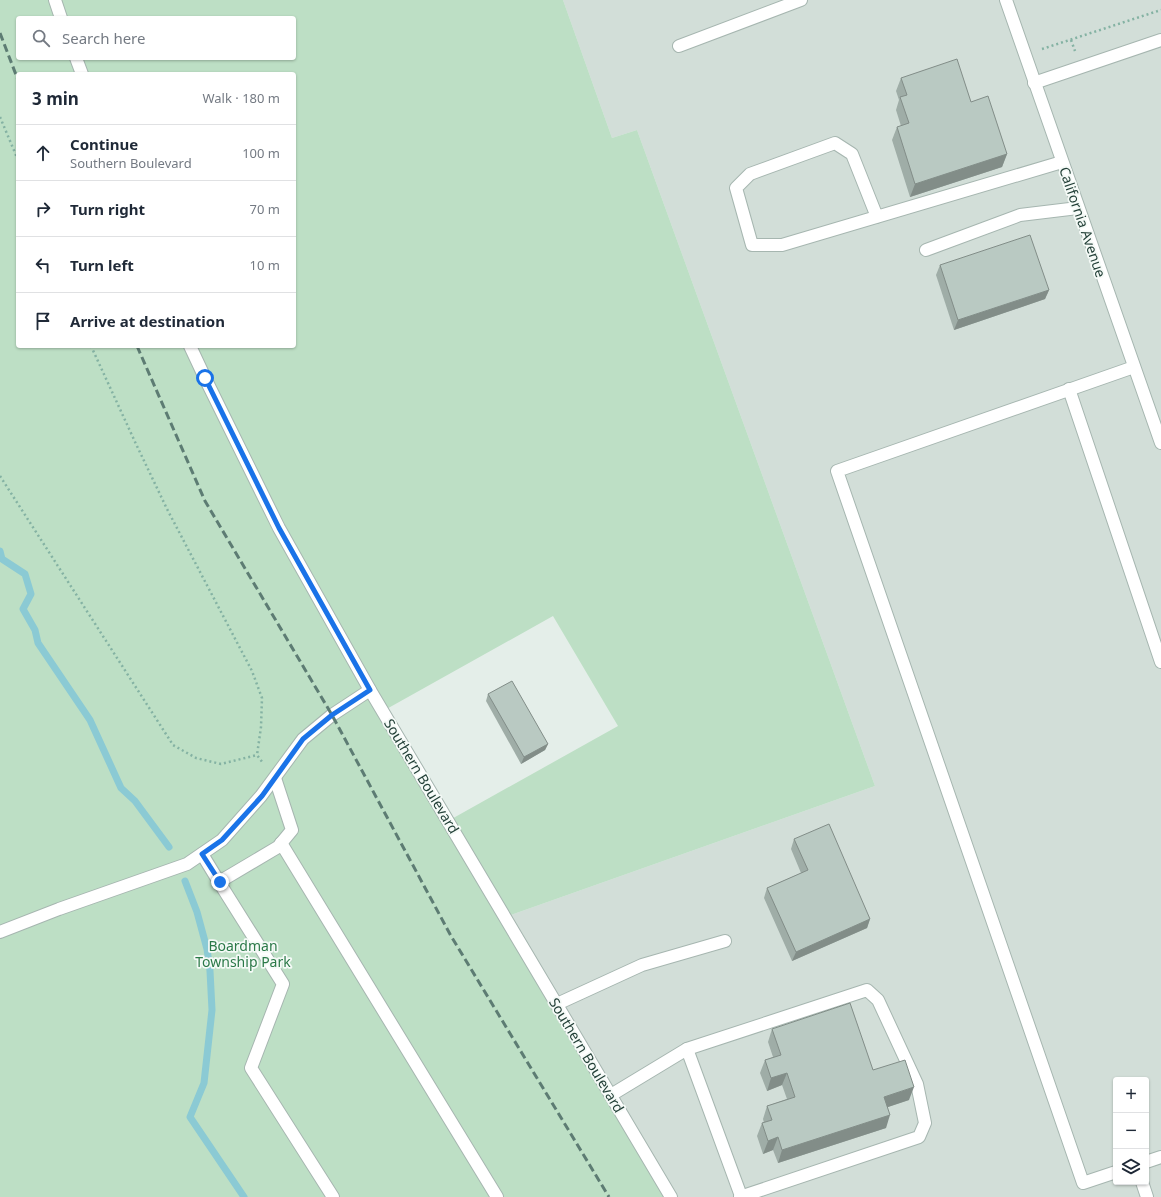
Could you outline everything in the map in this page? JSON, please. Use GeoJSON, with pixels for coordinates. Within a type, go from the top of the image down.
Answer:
{"type":"FeatureCollection","features":[{"type":"Feature","properties":{"kind":"street"},"geometry":{"type":"LineString","coordinates":[[55,0],[60,16]]}},
{"type":"Feature","properties":{"kind":"street"},"geometry":{"type":"LineString","coordinates":[[679,46],[801,0]]}},
{"type":"Feature","properties":{"kind":"street","name":"California Avenue"},"geometry":{"type":"LineString","coordinates":[[1006,0],[1161,443]]}},
{"type":"Feature","properties":{"kind":"street"},"geometry":{"type":"LineString","coordinates":[[1034,83],[1161,40]]}},
{"type":"Feature","properties":{"kind":"street"},"geometry":{"type":"LineString","coordinates":[[77,60],[81,72]]}},
{"type":"Feature","properties":{"kind":"street"},"geometry":{"type":"LineString","coordinates":[[877,217],[852,154],[835,143],[750,174],[736,188],[752,245],[782,245],[877,217],[1062,162]]}},
{"type":"Feature","properties":{"kind":"street"},"geometry":{"type":"LineString","coordinates":[[926,250],[1020,215],[1078,208]]}},
{"type":"Feature","properties":{"kind":"street","name":"Southern Boulevard"},"geometry":{"type":"LineString","coordinates":[[191,348],[279,528],[370,690],[671,1197]]}},
{"type":"Feature","properties":{"kind":"street"},"geometry":{"type":"LineString","coordinates":[[1113,1173],[1083,1183],[837,471],[1134,367]]}},
{"type":"Feature","properties":{"kind":"street"},"geometry":{"type":"LineString","coordinates":[[1069,389],[1161,662]]}},
{"type":"Feature","properties":{"kind":"street"},"geometry":{"type":"LineString","coordinates":[[0,932],[59,909],[187,864],[222,840],[262,796],[303,739],[332,715],[370,690]]}},
{"type":"Feature","properties":{"kind":"street"},"geometry":{"type":"LineString","coordinates":[[220,882],[278,847],[292,830],[275,778]]}},
{"type":"Feature","properties":{"kind":"street"},"geometry":{"type":"LineString","coordinates":[[281,843],[497,1197]]}},
{"type":"Feature","properties":{"kind":"street"},"geometry":{"type":"LineString","coordinates":[[202,854],[283,984],[251,1068],[333,1197]]}},
{"type":"Feature","properties":{"kind":"street"},"geometry":{"type":"LineString","coordinates":[[557,1004],[642,965],[725,941]]}},
{"type":"Feature","properties":{"kind":"street"},"geometry":{"type":"LineString","coordinates":[[611,1095],[687,1050],[867,990],[878,1000],[917,1084],[925,1123],[919,1137],[741,1197],[687,1050]]}},
{"type":"Feature","properties":{"kind":"street"},"geometry":{"type":"LineString","coordinates":[[1149,1161],[1161,1157]]}},
{"type":"Feature","properties":{"kind":"street"},"geometry":{"type":"LineString","coordinates":[[1143,1185],[1147,1197]]}},
{"type":"Feature","properties":{"kind":"path"},"geometry":{"type":"LineString","coordinates":[[1025,55],[1161,10]]}},
{"type":"Feature","properties":{"kind":"path"},"geometry":{"type":"LineString","coordinates":[[0,117],[16,155]]}},
{"type":"Feature","properties":{"kind":"path"},"geometry":{"type":"LineString","coordinates":[[93,348],[167,509],[252,671],[262,698],[261,727],[257,755],[275,778]]}},
{"type":"Feature","properties":{"kind":"path"},"geometry":{"type":"LineString","coordinates":[[0,476],[173,745],[196,758],[222,764],[257,755]]}},
{"type":"Feature","properties":{"kind":"shaded area"},"geometry":{"type":"Polygon","coordinates":[[[563,0],[1161,0],[1161,1197],[671,1197],[505,917],[875,786],[637,130],[612,138],[563,0]]]}},
{"type":"Feature","properties":{"kind":"green space","name":"Boardman Township Park"},"geometry":{"type":"Polygon","coordinates":[[[0,0],[563,0],[612,138],[637,130],[875,786],[505,917],[671,1197],[0,1197],[0,0]],[[553,616],[383,711],[448,821],[618,726],[553,616]]]}},
{"type":"Feature","properties":{"kind":"building"},"geometry":{"type":"Polygon","coordinates":[[[957,59],[971,102],[988,96],[1007,154],[915,184],[897,127],[909,123],[900,97],[907,95],[901,78],[957,59]]]}},
{"type":"Feature","properties":{"kind":"building"},"geometry":{"type":"Polygon","coordinates":[[[1030,235],[1049,290],[958,320],[940,265],[1030,235]]]}},
{"type":"Feature","properties":{"kind":"building"},"geometry":{"type":"Polygon","coordinates":[[[512,681],[548,744],[524,757],[488,694],[512,681]]]}},
{"type":"Feature","properties":{"kind":"building"},"geometry":{"type":"Polygon","coordinates":[[[829,824],[870,919],[796,952],[767,888],[808,870],[794,839],[829,824]]]}},
{"type":"Feature","properties":{"kind":"building"},"geometry":{"type":"Polygon","coordinates":[[[850,1003],[873,1070],[905,1060],[914,1087],[884,1097],[890,1115],[782,1150],[778,1137],[768,1141],[762,1123],[772,1120],[767,1106],[795,1097],[787,1073],[771,1078],[765,1060],[781,1055],[772,1029],[850,1003]]]}},
{"type":"Feature","properties":{"kind":"waterway"},"geometry":{"type":"LineString","coordinates":[[0,551],[2,559],[25,574],[31,594],[23,609],[35,630],[38,643],[90,720],[121,788],[135,801],[169,847]]}},
{"type":"Feature","properties":{"kind":"waterway"},"geometry":{"type":"LineString","coordinates":[[185,881],[197,912],[207,949],[212,1010],[204,1083],[190,1117],[244,1197]]}},
{"type":"Feature","properties":{"kind":"railway"},"geometry":{"type":"LineString","coordinates":[[0,33],[16,75]]}},
{"type":"Feature","properties":{"kind":"railway"},"geometry":{"type":"LineString","coordinates":[[138,348],[205,501],[332,715],[451,936],[609,1197]]}},
{"type":"Feature","properties":{"kind":"route"},"geometry":{"type":"LineString","coordinates":[[205,378],[279,528],[370,690],[332,715],[303,739],[262,796],[222,840],[202,854],[220,882]]}}]}
